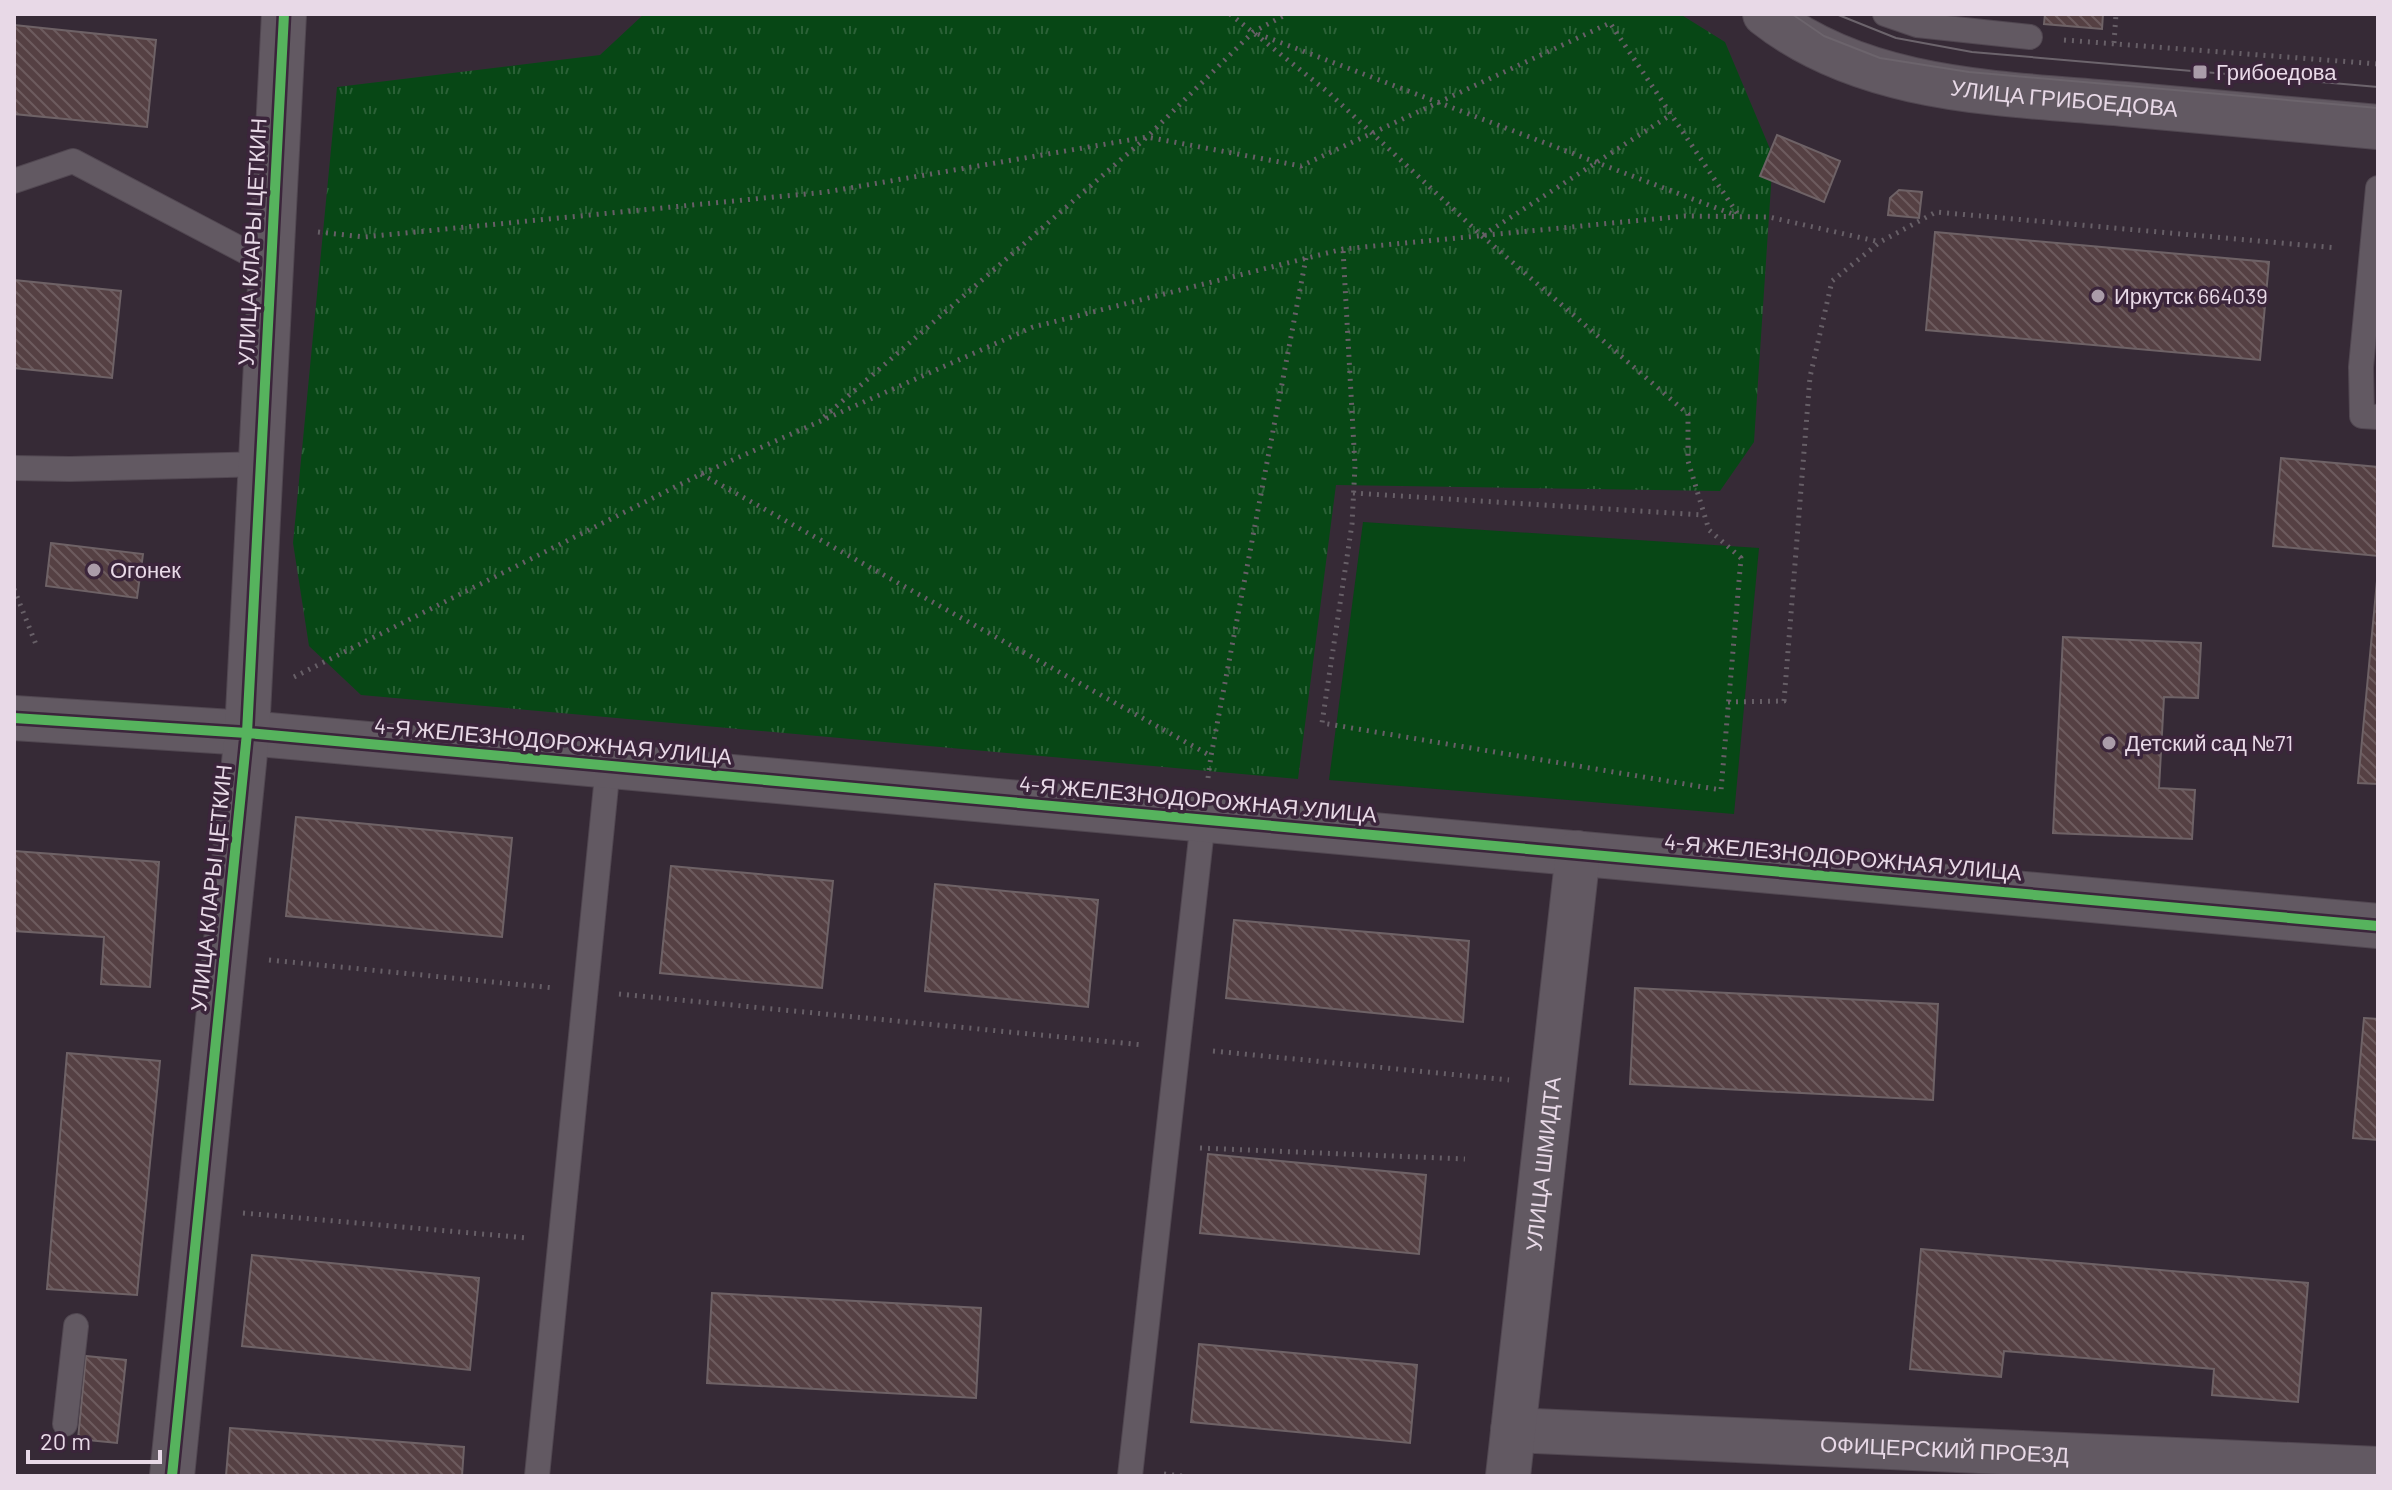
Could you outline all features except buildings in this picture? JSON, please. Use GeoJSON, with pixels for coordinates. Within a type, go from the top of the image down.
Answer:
{"type":"FeatureCollection","features":[{"type":"Feature","properties":{"kind":"street","name":"УЛИЦА КЛАРЫ ЦЕТКИН"},"geometry":{"type":"LineString","coordinates":[[172,1476],[247,733],[284,14]]}},
{"type":"Feature","properties":{"kind":"street","name":"УЛИЦА ГРИБОЕДОВА"},"geometry":{"type":"LineString","coordinates":[[1766,15],[1808,42],[1851,62],[1902,78],[1993,92],[2378,127]]}},
{"type":"Feature","properties":{"kind":"street","name":"4-Я ЖЕЛЕЗНОДОРОЖНАЯ УЛИЦА"},"geometry":{"type":"LineString","coordinates":[[14,718],[247,733],[2378,926]]}},
{"type":"Feature","properties":{"kind":"street","name":"УЛИЦА ШМИДТА"},"geometry":{"type":"LineString","coordinates":[[1508,1476],[1578,853]]}},
{"type":"Feature","properties":{"kind":"street","name":"ОФИЦЕРСКИЙ ПРОЕЗД"},"geometry":{"type":"LineString","coordinates":[[1513,1430],[2378,1469]]}},
{"type":"Feature","properties":{"kind":"lane"},"geometry":{"type":"LineString","coordinates":[[1885,14],[1917,25],[2030,37]]}},
{"type":"Feature","properties":{"kind":"lane"},"geometry":{"type":"LineString","coordinates":[[14,181],[73,161],[271,265]]}},
{"type":"Feature","properties":{"kind":"lane"},"geometry":{"type":"LineString","coordinates":[[2378,188],[2361,367],[2362,416],[2378,417]]}},
{"type":"Feature","properties":{"kind":"lane"},"geometry":{"type":"LineString","coordinates":[[14,468],[261,464]]}},
{"type":"Feature","properties":{"kind":"lane"},"geometry":{"type":"LineString","coordinates":[[537,1476],[608,766]]}},
{"type":"Feature","properties":{"kind":"lane"},"geometry":{"type":"LineString","coordinates":[[1130,1476],[1203,820]]}},
{"type":"Feature","properties":{"kind":"lane"},"geometry":{"type":"LineString","coordinates":[[65,1424],[76,1326]]}},
{"type":"Feature","properties":{"kind":"path"},"geometry":{"type":"LineString","coordinates":[[1230,14],[1328,92],[1482,236],[1688,414],[1688,461],[1709,530],[1741,558],[1721,790],[1322,723],[1352,524],[1355,466],[1343,249]]}},
{"type":"Feature","properties":{"kind":"path"},"geometry":{"type":"LineString","coordinates":[[820,421],[1147,137],[1253,32],[1287,14]]}},
{"type":"Feature","properties":{"kind":"path"},"geometry":{"type":"LineString","coordinates":[[2114,43],[2116,14]]}},
{"type":"Feature","properties":{"kind":"path"},"geometry":{"type":"LineString","coordinates":[[364,237],[826,192],[1147,137],[1301,166],[1610,23],[1740,216]]}},
{"type":"Feature","properties":{"kind":"path"},"geometry":{"type":"LineString","coordinates":[[1253,32],[1740,216]]}},
{"type":"Feature","properties":{"kind":"path"},"geometry":{"type":"LineString","coordinates":[[2030,37],[2378,64]]}},
{"type":"Feature","properties":{"kind":"path"},"geometry":{"type":"LineString","coordinates":[[1482,236],[1672,114]]}},
{"type":"Feature","properties":{"kind":"path"},"geometry":{"type":"LineString","coordinates":[[1728,702],[1784,701],[1810,377],[1832,281],[1880,242],[1936,212],[2372,251]]}},
{"type":"Feature","properties":{"kind":"path"},"geometry":{"type":"LineString","coordinates":[[290,679],[701,474],[1033,327],[1343,249],[1685,216],[1769,217],[1880,242]]}},
{"type":"Feature","properties":{"kind":"path"},"geometry":{"type":"LineString","coordinates":[[701,474],[1211,756],[1306,258]]}},
{"type":"Feature","properties":{"kind":"path"},"geometry":{"type":"LineString","coordinates":[[1353,493],[1704,515]]}},
{"type":"Feature","properties":{"kind":"path"},"geometry":{"type":"LineString","coordinates":[[14,589],[37,647]]}},
{"type":"Feature","properties":{"kind":"path"},"geometry":{"type":"LineString","coordinates":[[264,959],[1514,1081]]}},
{"type":"Feature","properties":{"kind":"path"},"geometry":{"type":"LineString","coordinates":[[1167,1146],[1465,1159]]}},
{"type":"Feature","properties":{"kind":"path"},"geometry":{"type":"LineString","coordinates":[[239,1212],[561,1241]]}},
{"type":"Feature","properties":{"kind":"green space"},"geometry":{"type":"Polygon","coordinates":[[[644,14],[1680,14],[1725,42],[1773,156],[1754,442],[1720,491],[1336,485],[1298,779],[361,695],[309,646],[293,543],[337,87],[600,55],[644,14]]]}},
{"type":"Feature","properties":{"kind":"green space"},"geometry":{"type":"Polygon","coordinates":[[[1363,522],[1759,548],[1734,814],[1329,780],[1363,522]]]}},
{"type":"Feature","properties":{"kind":"tram line"},"geometry":{"type":"LineString","coordinates":[[1792,14],[1824,36],[1880,58],[1969,72],[2378,108]]}},
{"type":"Feature","properties":{"kind":"tram line"},"geometry":{"type":"LineString","coordinates":[[1836,14],[1896,38],[1972,52],[2378,87]]}},
{"type":"Feature","properties":{"kind":"cycle path"},"geometry":{"type":"LineString","coordinates":[[172,1476],[247,733],[284,14]]}},
{"type":"Feature","properties":{"kind":"cycle path"},"geometry":{"type":"LineString","coordinates":[[14,718],[247,733],[2378,926]]}},
{"type":"Feature","properties":{"kind":"place","name":"Грибоедова"},"geometry":{"type":"Point","coordinates":[2200,72]}},
{"type":"Feature","properties":{"kind":"place","name":"Иркутск 664039"},"geometry":{"type":"Point","coordinates":[2098,296]}},
{"type":"Feature","properties":{"kind":"place","name":"Огонек"},"geometry":{"type":"Point","coordinates":[94,570]}},
{"type":"Feature","properties":{"kind":"place","name":"Детский сад №71"},"geometry":{"type":"Point","coordinates":[2109,743]}}]}
